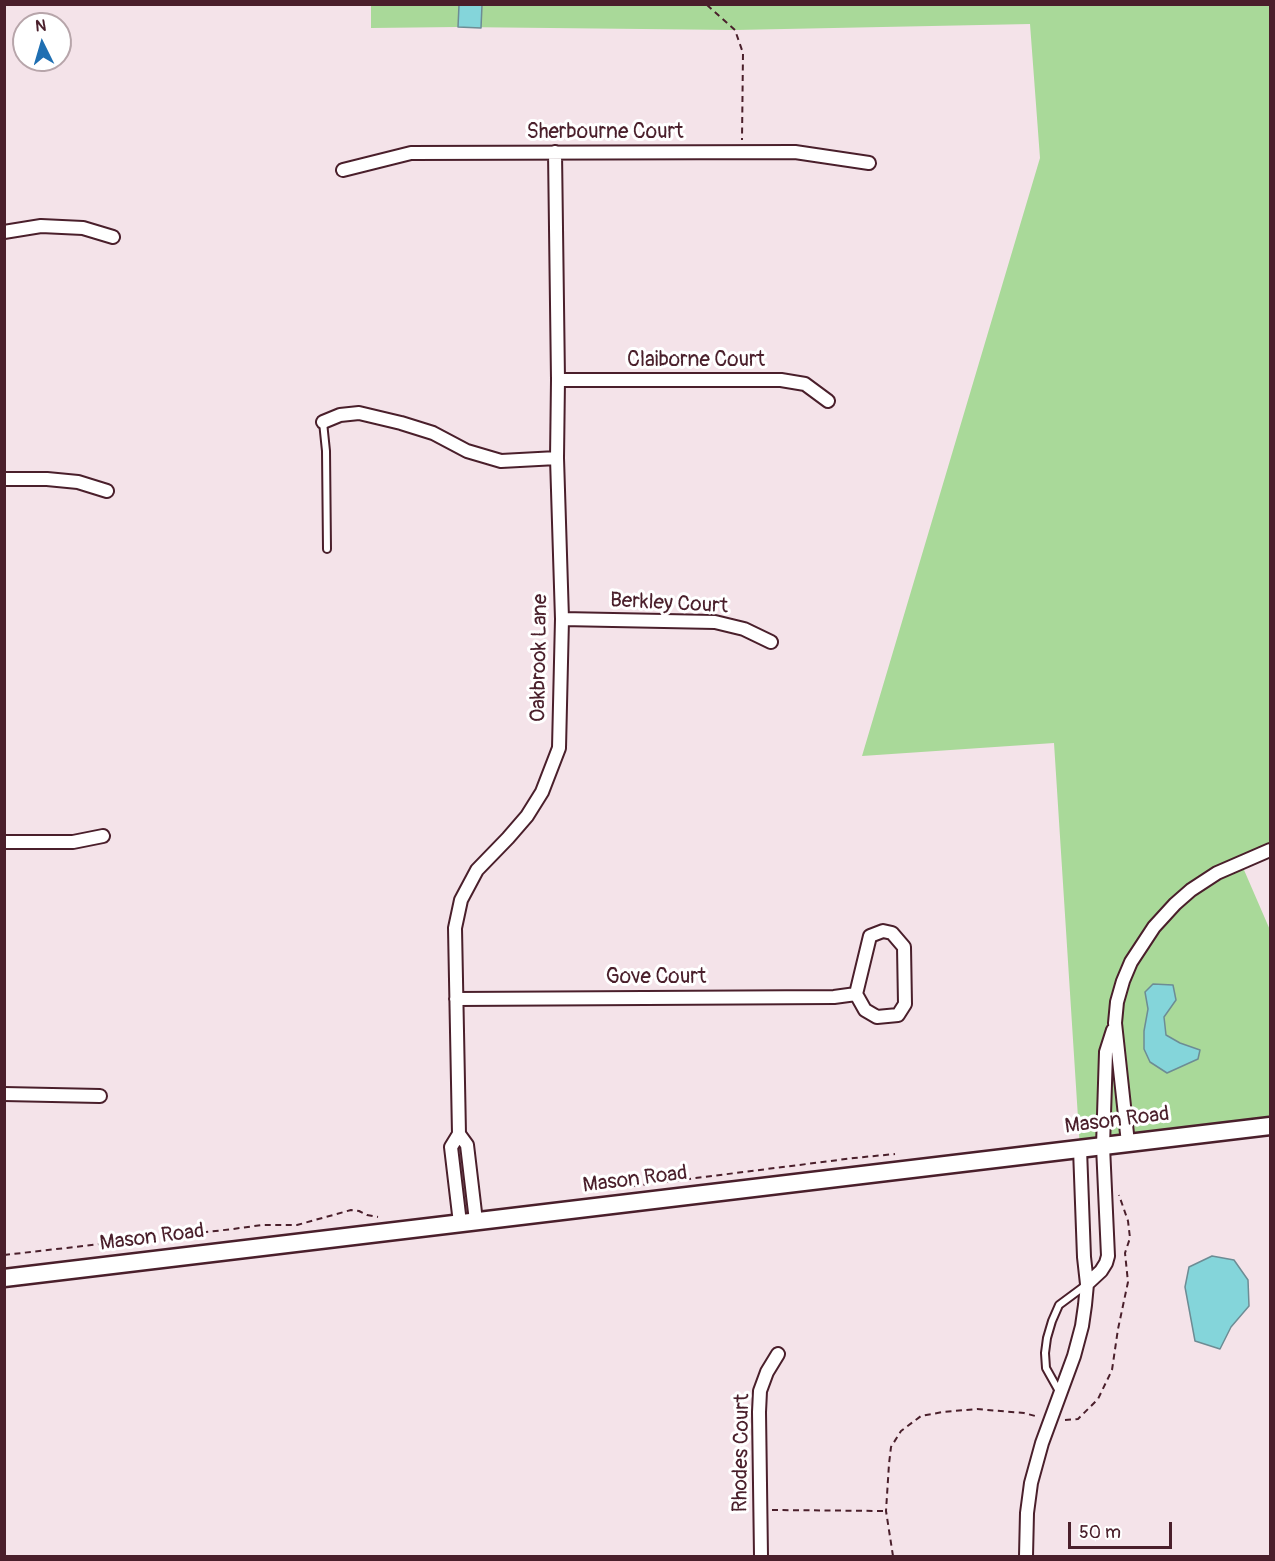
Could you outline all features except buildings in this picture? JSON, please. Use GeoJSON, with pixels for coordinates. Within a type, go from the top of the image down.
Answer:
{"type":"FeatureCollection","features":[{"type":"Feature","properties":{"kind":"main road","name":"Mason Road"},"geometry":{"type":"LineString","coordinates":[[4,1278],[1270,1126]]}},
{"type":"Feature","properties":{"kind":"street","name":"Oakbrook Lane"},"geometry":{"type":"LineString","coordinates":[[468,1222],[467,1145],[459,1134],[455,928],[462,900],[477,870],[508,838],[532,808],[542,792],[559,748],[562,619],[557,458],[555,152]]}},
{"type":"Feature","properties":{"kind":"street","name":"Sherbourne Court"},"geometry":{"type":"LineString","coordinates":[[343,170],[411,153],[795,152],[869,163]]}},
{"type":"Feature","properties":{"kind":"street"},"geometry":{"type":"LineString","coordinates":[[4,232],[41,226],[62,226],[83,228],[113,237]]}},
{"type":"Feature","properties":{"kind":"street","name":"Claiborne Court"},"geometry":{"type":"LineString","coordinates":[[558,380],[781,380],[805,384],[828,401]]}},
{"type":"Feature","properties":{"kind":"street"},"geometry":{"type":"LineString","coordinates":[[323,422],[340,415],[358,413],[433,433],[467,450],[501,461],[557,458]]}},
{"type":"Feature","properties":{"kind":"street"},"geometry":{"type":"LineString","coordinates":[[4,479],[78,482],[107,491]]}},
{"type":"Feature","properties":{"kind":"street","name":"Berkley Court"},"geometry":{"type":"LineString","coordinates":[[562,619],[715,622],[744,629],[771,642]]}},
{"type":"Feature","properties":{"kind":"street"},"geometry":{"type":"LineString","coordinates":[[4,842],[73,842],[103,836]]}},
{"type":"Feature","properties":{"kind":"street"},"geometry":{"type":"LineString","coordinates":[[1128,1143],[1115,1023],[1117,1002],[1131,962],[1154,927],[1191,890],[1217,873],[1270,850]]}},
{"type":"Feature","properties":{"kind":"street"},"geometry":{"type":"LineString","coordinates":[[883,931],[892,933],[904,947],[905,1004],[898,1015],[877,1017],[866,1010],[856,994],[870,936],[883,931]]}},
{"type":"Feature","properties":{"kind":"street","name":"Gove Court"},"geometry":{"type":"LineString","coordinates":[[456,999],[834,997],[856,994]]}},
{"type":"Feature","properties":{"kind":"street"},"geometry":{"type":"LineString","coordinates":[[1087,1284],[1101,1271],[1108,1256],[1103,1146],[1106,1052],[1115,1023]]}},
{"type":"Feature","properties":{"kind":"street"},"geometry":{"type":"LineString","coordinates":[[4,1094],[100,1096]]}},
{"type":"Feature","properties":{"kind":"street"},"geometry":{"type":"LineString","coordinates":[[1026,1557],[1027,1513],[1031,1483],[1042,1443],[1074,1356],[1082,1326],[1087,1284],[1080,1149]]}},
{"type":"Feature","properties":{"kind":"street","name":"Rhodes Court"},"geometry":{"type":"LineString","coordinates":[[761,1557],[760,1391],[767,1372],[778,1354]]}},
{"type":"Feature","properties":{"kind":"lane"},"geometry":{"type":"LineString","coordinates":[[323,422],[326,451],[327,549]]}},
{"type":"Feature","properties":{"kind":"lane"},"geometry":{"type":"LineString","coordinates":[[1060,1393],[1046,1368],[1047,1338],[1059,1305],[1087,1284]]}},
{"type":"Feature","properties":{"kind":"path"},"geometry":{"type":"LineString","coordinates":[[707,5],[735,30],[743,53],[743,152]]}},
{"type":"Feature","properties":{"kind":"path"},"geometry":{"type":"LineString","coordinates":[[893,1557],[886,1512],[888,1464],[891,1447],[901,1431],[921,1416],[977,1409],[1024,1413],[1050,1419],[1078,1419],[1098,1399],[1112,1370],[1128,1282],[1125,1253],[1130,1238],[1128,1221],[1117,1189]]}},
{"type":"Feature","properties":{"kind":"path"},"geometry":{"type":"LineString","coordinates":[[4,1255],[262,1225],[297,1225],[351,1210],[376,1217],[387,1216]]}},
{"type":"Feature","properties":{"kind":"path"},"geometry":{"type":"LineString","coordinates":[[760,1510],[886,1512]]}},
{"type":"Feature","properties":{"kind":"green space"},"geometry":{"type":"Polygon","coordinates":[[[371,5],[1270,5],[1270,850],[1241,863],[1270,930],[1270,1126],[1080,1149],[1054,743],[862,756],[1040,158],[1030,24],[735,30],[371,28],[371,5]]]}},
{"type":"Feature","properties":{"kind":"water"},"geometry":{"type":"Polygon","coordinates":[[[459,5],[482,5],[481,28],[458,27],[459,5]]]}},
{"type":"Feature","properties":{"kind":"water"},"geometry":{"type":"Polygon","coordinates":[[[1153,984],[1173,985],[1176,1000],[1164,1017],[1166,1035],[1200,1050],[1198,1059],[1167,1073],[1150,1062],[1144,1049],[1148,1009],[1145,992],[1153,984]]]}},
{"type":"Feature","properties":{"kind":"water"},"geometry":{"type":"Polygon","coordinates":[[[1212,1256],[1234,1260],[1248,1280],[1249,1306],[1231,1327],[1220,1349],[1195,1341],[1185,1287],[1189,1267],[1212,1256]]]}}]}
